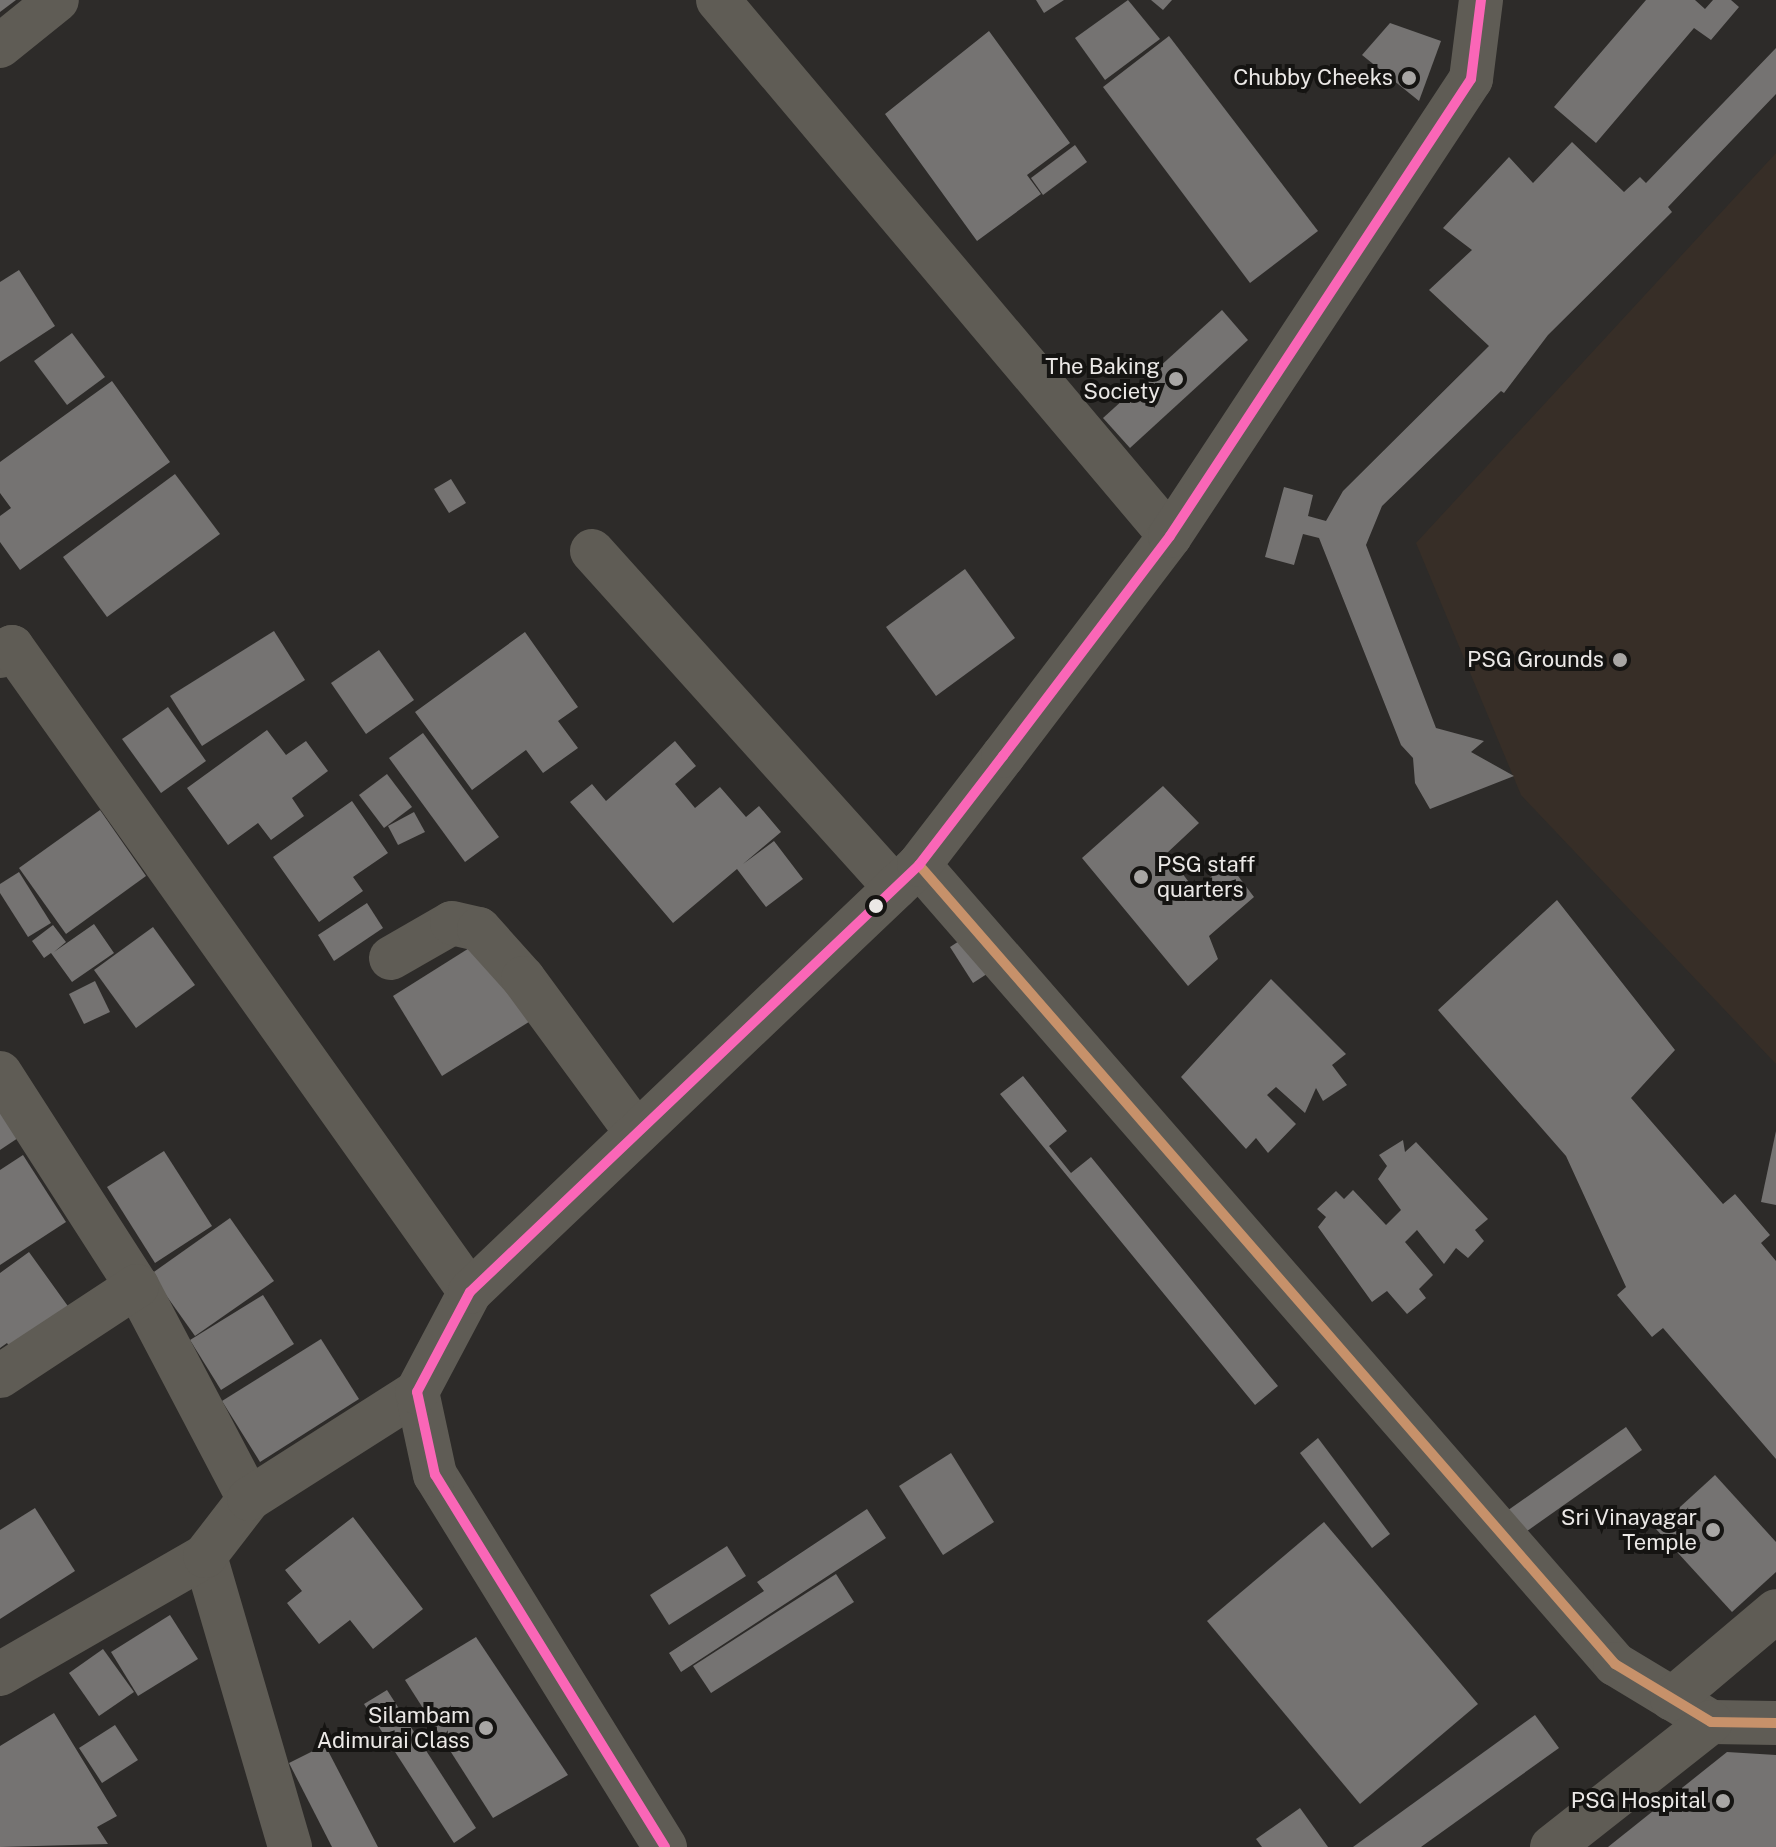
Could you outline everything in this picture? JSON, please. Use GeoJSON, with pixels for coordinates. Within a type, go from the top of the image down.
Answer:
{"type":"FeatureCollection","features":[{"type":"Feature","properties":{"kind":"street"},"geometry":{"type":"LineString","coordinates":[[0,46],[57,0]]}},
{"type":"Feature","properties":{"kind":"street"},"geometry":{"type":"LineString","coordinates":[[718,0],[1170,536]]}},
{"type":"Feature","properties":{"kind":"street"},"geometry":{"type":"LineString","coordinates":[[0,1674],[205,1556],[249,1499],[417,1392],[470,1292],[907,876],[1170,536],[1471,79],[1481,0]]}},
{"type":"Feature","properties":{"kind":"street"},"geometry":{"type":"LineString","coordinates":[[592,551],[907,876],[1615,1664],[1711,1722],[1776,1723]]}},
{"type":"Feature","properties":{"kind":"street"},"geometry":{"type":"LineString","coordinates":[[4,643],[470,1292]]}},
{"type":"Feature","properties":{"kind":"street"},"geometry":{"type":"LineString","coordinates":[[391,958],[452,923],[479,929],[523,978],[637,1133]]}},
{"type":"Feature","properties":{"kind":"street"},"geometry":{"type":"LineString","coordinates":[[0,1073],[137,1286],[249,1499]]}},
{"type":"Feature","properties":{"kind":"street"},"geometry":{"type":"LineString","coordinates":[[0,1376],[137,1286]]}},
{"type":"Feature","properties":{"kind":"street"},"geometry":{"type":"LineString","coordinates":[[417,1392],[435,1475],[665,1847]]}},
{"type":"Feature","properties":{"kind":"street"},"geometry":{"type":"LineString","coordinates":[[205,1556],[290,1847]]}},
{"type":"Feature","properties":{"kind":"street"},"geometry":{"type":"LineString","coordinates":[[1672,1699],[1776,1611]]}},
{"type":"Feature","properties":{"kind":"street"},"geometry":{"type":"LineString","coordinates":[[1552,1847],[1711,1722]]}},
{"type":"Feature","properties":{"kind":"shaded area","name":"PSG Grounds"},"geometry":{"type":"Polygon","coordinates":[[[1776,153],[1776,1064],[1521,795],[1416,543],[1776,153]]]}},
{"type":"Feature","properties":{"kind":"building"},"geometry":{"type":"Polygon","coordinates":[[[0,0],[16,0],[0,12],[0,0]]]}},
{"type":"Feature","properties":{"kind":"building"},"geometry":{"type":"Polygon","coordinates":[[[1036,0],[1064,0],[1044,13],[1036,0]]]}},
{"type":"Feature","properties":{"kind":"building"},"geometry":{"type":"Polygon","coordinates":[[[1128,0],[1160,39],[1105,80],[1075,38],[1128,0]]]}},
{"type":"Feature","properties":{"kind":"building"},"geometry":{"type":"Polygon","coordinates":[[[1151,0],[1172,0],[1163,10],[1151,0]]]}},
{"type":"Feature","properties":{"kind":"building"},"geometry":{"type":"Polygon","coordinates":[[[1646,0],[1695,0],[1705,9],[1713,0],[1731,0],[1739,7],[1711,40],[1694,28],[1596,143],[1554,107],[1646,0]]]}},
{"type":"Feature","properties":{"kind":"building","name":"Chubby Cheeks"},"geometry":{"type":"Polygon","coordinates":[[[1390,23],[1441,41],[1419,101],[1362,55],[1390,23]]]}},
{"type":"Feature","properties":{"kind":"building"},"geometry":{"type":"Polygon","coordinates":[[[989,31],[1070,143],[1027,175],[1041,194],[977,241],[885,114],[989,31]]]}},
{"type":"Feature","properties":{"kind":"building"},"geometry":{"type":"Polygon","coordinates":[[[1169,36],[1318,231],[1250,283],[1103,87],[1169,36]]]}},
{"type":"Feature","properties":{"kind":"building"},"geometry":{"type":"Polygon","coordinates":[[[1776,48],[1776,94],[1668,207],[1672,212],[1548,335],[1504,393],[1501,391],[1382,506],[1366,545],[1436,728],[1484,741],[1471,752],[1514,776],[1430,809],[1415,783],[1413,758],[1401,745],[1319,538],[1303,534],[1294,565],[1265,557],[1284,487],[1313,495],[1308,516],[1326,521],[1343,491],[1489,346],[1429,290],[1472,250],[1443,228],[1509,157],[1533,183],[1572,142],[1624,192],[1640,177],[1646,183],[1776,48]]]}},
{"type":"Feature","properties":{"kind":"building"},"geometry":{"type":"Polygon","coordinates":[[[1075,145],[1087,162],[1043,195],[1031,178],[1075,145]]]}},
{"type":"Feature","properties":{"kind":"building"},"geometry":{"type":"Polygon","coordinates":[[[19,270],[55,326],[0,362],[0,282],[19,270]]]}},
{"type":"Feature","properties":{"kind":"building","name":"The Baking Society"},"geometry":{"type":"Polygon","coordinates":[[[1222,310],[1248,340],[1130,448],[1103,418],[1222,310]]]}},
{"type":"Feature","properties":{"kind":"building"},"geometry":{"type":"Polygon","coordinates":[[[72,333],[105,377],[67,405],[34,361],[72,333]]]}},
{"type":"Feature","properties":{"kind":"building"},"geometry":{"type":"Polygon","coordinates":[[[112,381],[170,462],[20,570],[0,542],[0,516],[11,508],[0,493],[0,462],[112,381]]]}},
{"type":"Feature","properties":{"kind":"building"},"geometry":{"type":"Polygon","coordinates":[[[175,474],[220,534],[107,617],[63,557],[175,474]]]}},
{"type":"Feature","properties":{"kind":"building"},"geometry":{"type":"Polygon","coordinates":[[[451,479],[466,503],[449,513],[434,489],[451,479]]]}},
{"type":"Feature","properties":{"kind":"building"},"geometry":{"type":"Polygon","coordinates":[[[965,569],[1015,638],[936,696],[886,627],[965,569]]]}},
{"type":"Feature","properties":{"kind":"building"},"geometry":{"type":"Polygon","coordinates":[[[274,631],[305,680],[202,746],[170,696],[274,631]]]}},
{"type":"Feature","properties":{"kind":"building"},"geometry":{"type":"Polygon","coordinates":[[[525,632],[578,707],[558,721],[578,748],[543,773],[526,750],[472,790],[415,712],[525,632]]]}},
{"type":"Feature","properties":{"kind":"building"},"geometry":{"type":"Polygon","coordinates":[[[379,650],[414,700],[366,734],[331,683],[379,650]]]}},
{"type":"Feature","properties":{"kind":"building"},"geometry":{"type":"Polygon","coordinates":[[[168,707],[206,761],[161,793],[122,739],[168,707]]]}},
{"type":"Feature","properties":{"kind":"building"},"geometry":{"type":"Polygon","coordinates":[[[267,730],[286,755],[306,741],[328,771],[292,798],[304,816],[271,840],[258,823],[228,845],[187,788],[267,730]]]}},
{"type":"Feature","properties":{"kind":"building"},"geometry":{"type":"Polygon","coordinates":[[[423,733],[499,837],[465,862],[389,758],[423,733]]]}},
{"type":"Feature","properties":{"kind":"building"},"geometry":{"type":"Polygon","coordinates":[[[675,741],[696,766],[675,784],[695,808],[720,787],[746,817],[759,806],[781,832],[743,864],[774,841],[803,879],[766,907],[737,869],[673,923],[570,802],[592,784],[606,801],[675,741]]]}},
{"type":"Feature","properties":{"kind":"building"},"geometry":{"type":"Polygon","coordinates":[[[387,774],[412,807],[384,828],[359,795],[387,774]]]}},
{"type":"Feature","properties":{"kind":"building","name":"PSG staff quarters"},"geometry":{"type":"Polygon","coordinates":[[[1163,786],[1199,823],[1167,853],[1194,889],[1229,864],[1254,897],[1209,936],[1218,959],[1188,986],[1082,858],[1163,786]]]}},
{"type":"Feature","properties":{"kind":"building"},"geometry":{"type":"Polygon","coordinates":[[[352,801],[388,853],[353,877],[363,891],[319,922],[273,857],[352,801]]]}},
{"type":"Feature","properties":{"kind":"building"},"geometry":{"type":"Polygon","coordinates":[[[100,810],[146,876],[66,934],[19,868],[100,810]]]}},
{"type":"Feature","properties":{"kind":"building"},"geometry":{"type":"Polygon","coordinates":[[[414,812],[425,832],[398,845],[388,826],[414,812]]]}},
{"type":"Feature","properties":{"kind":"building"},"geometry":{"type":"Polygon","coordinates":[[[19,872],[51,923],[28,937],[0,893],[0,884],[19,872]]]}},
{"type":"Feature","properties":{"kind":"building"},"geometry":{"type":"Polygon","coordinates":[[[1557,900],[1675,1050],[1631,1098],[1723,1204],[1735,1194],[1770,1235],[1761,1243],[1776,1261],[1776,1459],[1663,1328],[1652,1337],[1617,1295],[1626,1287],[1566,1156],[1438,1010],[1557,900]]]}},
{"type":"Feature","properties":{"kind":"building"},"geometry":{"type":"Polygon","coordinates":[[[367,903],[383,928],[334,961],[318,935],[367,903]]]}},
{"type":"Feature","properties":{"kind":"building"},"geometry":{"type":"Polygon","coordinates":[[[94,924],[114,953],[72,982],[51,953],[44,958],[32,941],[53,925],[66,942],[54,952],[94,924]]]}},
{"type":"Feature","properties":{"kind":"building"},"geometry":{"type":"Polygon","coordinates":[[[153,927],[195,985],[136,1028],[94,970],[153,927]]]}},
{"type":"Feature","properties":{"kind":"building"},"geometry":{"type":"Polygon","coordinates":[[[970,934],[993,970],[973,983],[950,947],[970,934]]]}},
{"type":"Feature","properties":{"kind":"building"},"geometry":{"type":"Polygon","coordinates":[[[482,940],[532,1020],[442,1076],[393,996],[482,940]]]}},
{"type":"Feature","properties":{"kind":"building"},"geometry":{"type":"Polygon","coordinates":[[[1271,979],[1346,1054],[1332,1065],[1347,1085],[1323,1101],[1316,1088],[1305,1113],[1276,1087],[1267,1095],[1296,1124],[1268,1153],[1256,1138],[1246,1149],[1181,1077],[1271,979]]]}},
{"type":"Feature","properties":{"kind":"building"},"geometry":{"type":"Polygon","coordinates":[[[95,981],[110,1012],[84,1024],[69,994],[95,981]]]}},
{"type":"Feature","properties":{"kind":"building"},"geometry":{"type":"Polygon","coordinates":[[[1023,1076],[1067,1131],[1049,1146],[1071,1173],[1091,1157],[1278,1386],[1255,1405],[1000,1094],[1023,1076]]]}},
{"type":"Feature","properties":{"kind":"building"},"geometry":{"type":"Polygon","coordinates":[[[0,1106],[21,1136],[0,1150],[0,1106]]]}},
{"type":"Feature","properties":{"kind":"building"},"geometry":{"type":"Polygon","coordinates":[[[1776,1131],[1776,1205],[1761,1202],[1776,1131]]]}},
{"type":"Feature","properties":{"kind":"building"},"geometry":{"type":"Polygon","coordinates":[[[1403,1140],[1405,1152],[1416,1142],[1488,1219],[1475,1230],[1484,1241],[1468,1258],[1456,1248],[1444,1264],[1417,1230],[1405,1242],[1433,1275],[1419,1289],[1426,1298],[1407,1314],[1387,1291],[1372,1302],[1318,1227],[1326,1217],[1317,1209],[1336,1191],[1344,1199],[1353,1190],[1386,1225],[1401,1210],[1378,1179],[1387,1166],[1379,1155],[1403,1140]]]}},
{"type":"Feature","properties":{"kind":"building"},"geometry":{"type":"Polygon","coordinates":[[[164,1151],[212,1226],[155,1263],[107,1187],[164,1151]]]}},
{"type":"Feature","properties":{"kind":"building"},"geometry":{"type":"Polygon","coordinates":[[[23,1155],[66,1222],[0,1265],[0,1170],[23,1155]]]}},
{"type":"Feature","properties":{"kind":"building"},"geometry":{"type":"Polygon","coordinates":[[[230,1218],[274,1281],[195,1336],[151,1274],[230,1218]]]}},
{"type":"Feature","properties":{"kind":"building"},"geometry":{"type":"Polygon","coordinates":[[[29,1252],[70,1309],[12,1351],[7,1343],[0,1348],[0,1273],[29,1252]]]}},
{"type":"Feature","properties":{"kind":"building"},"geometry":{"type":"Polygon","coordinates":[[[263,1295],[294,1344],[221,1390],[190,1340],[263,1295]]]}},
{"type":"Feature","properties":{"kind":"building"},"geometry":{"type":"Polygon","coordinates":[[[321,1339],[359,1399],[260,1462],[222,1401],[321,1339]]]}},
{"type":"Feature","properties":{"kind":"building"},"geometry":{"type":"Polygon","coordinates":[[[1626,1427],[1642,1450],[1520,1536],[1504,1513],[1626,1427]]]}},
{"type":"Feature","properties":{"kind":"building"},"geometry":{"type":"Polygon","coordinates":[[[1318,1438],[1390,1534],[1372,1548],[1300,1453],[1318,1438]]]}},
{"type":"Feature","properties":{"kind":"building"},"geometry":{"type":"Polygon","coordinates":[[[951,1453],[994,1522],[943,1555],[899,1486],[951,1453]]]}},
{"type":"Feature","properties":{"kind":"building"},"geometry":{"type":"Polygon","coordinates":[[[1715,1475],[1776,1542],[1776,1572],[1732,1612],[1656,1529],[1715,1475]]]}},
{"type":"Feature","properties":{"kind":"building"},"geometry":{"type":"Polygon","coordinates":[[[35,1508],[75,1571],[0,1619],[0,1530],[35,1508]]]}},
{"type":"Feature","properties":{"kind":"building"},"geometry":{"type":"Polygon","coordinates":[[[867,1509],[886,1538],[681,1672],[669,1653],[764,1591],[757,1582],[867,1509]]]}},
{"type":"Feature","properties":{"kind":"building"},"geometry":{"type":"Polygon","coordinates":[[[353,1517],[423,1609],[373,1649],[350,1620],[319,1644],[287,1603],[302,1591],[285,1570],[353,1517]]]}},
{"type":"Feature","properties":{"kind":"building"},"geometry":{"type":"Polygon","coordinates":[[[1324,1522],[1478,1704],[1360,1804],[1207,1621],[1324,1522]]]}},
{"type":"Feature","properties":{"kind":"building"},"geometry":{"type":"Polygon","coordinates":[[[727,1546],[746,1576],[669,1625],[650,1595],[727,1546]]]}},
{"type":"Feature","properties":{"kind":"building"},"geometry":{"type":"Polygon","coordinates":[[[836,1574],[854,1602],[711,1693],[693,1666],[836,1574]]]}},
{"type":"Feature","properties":{"kind":"building"},"geometry":{"type":"Polygon","coordinates":[[[170,1615],[198,1659],[138,1696],[111,1652],[170,1615]]]}},
{"type":"Feature","properties":{"kind":"building","name":"Silambam Adimurai Class"},"geometry":{"type":"Polygon","coordinates":[[[476,1637],[568,1775],[493,1818],[405,1680],[476,1637]]]}},
{"type":"Feature","properties":{"kind":"building"},"geometry":{"type":"Polygon","coordinates":[[[103,1649],[134,1692],[99,1716],[69,1673],[103,1649]]]}},
{"type":"Feature","properties":{"kind":"building"},"geometry":{"type":"Polygon","coordinates":[[[387,1690],[476,1828],[454,1843],[364,1704],[387,1690]]]}},
{"type":"Feature","properties":{"kind":"building"},"geometry":{"type":"Polygon","coordinates":[[[54,1713],[117,1816],[97,1827],[108,1844],[0,1847],[0,1746],[54,1713]]]}},
{"type":"Feature","properties":{"kind":"building"},"geometry":{"type":"Polygon","coordinates":[[[1535,1715],[1559,1748],[1421,1847],[1353,1847],[1535,1715]]]}},
{"type":"Feature","properties":{"kind":"building"},"geometry":{"type":"Polygon","coordinates":[[[115,1725],[138,1760],[102,1783],[79,1748],[115,1725]]]}},
{"type":"Feature","properties":{"kind":"building"},"geometry":{"type":"Polygon","coordinates":[[[325,1745],[378,1847],[332,1847],[289,1763],[325,1745]]]}},
{"type":"Feature","properties":{"kind":"building","name":"PSG Hospital"},"geometry":{"type":"Polygon","coordinates":[[[1727,1752],[1776,1755],[1776,1847],[1608,1847],[1727,1752]]]}},
{"type":"Feature","properties":{"kind":"building"},"geometry":{"type":"Polygon","coordinates":[[[1300,1808],[1328,1847],[1262,1847],[1256,1839],[1300,1808]]]}},
{"type":"Feature","properties":{"kind":"transit line"},"geometry":{"type":"LineString","coordinates":[[665,1847],[435,1475],[417,1392],[470,1292],[919,865],[1003,756],[1170,536],[1471,79],[1481,0]]}},
{"type":"Feature","properties":{"kind":"transit line"},"geometry":{"type":"LineString","coordinates":[[919,865],[1615,1664],[1711,1722],[1776,1723]]}},
{"type":"Feature","properties":{"kind":"place","name":"Chubby Cheeks"},"geometry":{"type":"Point","coordinates":[1409,78]}},
{"type":"Feature","properties":{"kind":"place","name":"The Baking Society"},"geometry":{"type":"Point","coordinates":[1176,379]}},
{"type":"Feature","properties":{"kind":"place","name":"PSG Grounds"},"geometry":{"type":"Point","coordinates":[1620,660]}},
{"type":"Feature","properties":{"kind":"place","name":"PSG staff quarters"},"geometry":{"type":"Point","coordinates":[1141,877]}},
{"type":"Feature","properties":{"kind":"place","name":"Sri Vinayagar Temple"},"geometry":{"type":"Point","coordinates":[1713,1530]}},
{"type":"Feature","properties":{"kind":"place","name":"Silambam Adimurai Class"},"geometry":{"type":"Point","coordinates":[486,1728]}},
{"type":"Feature","properties":{"kind":"place","name":"PSG Hospital"},"geometry":{"type":"Point","coordinates":[1723,1801]}}]}
